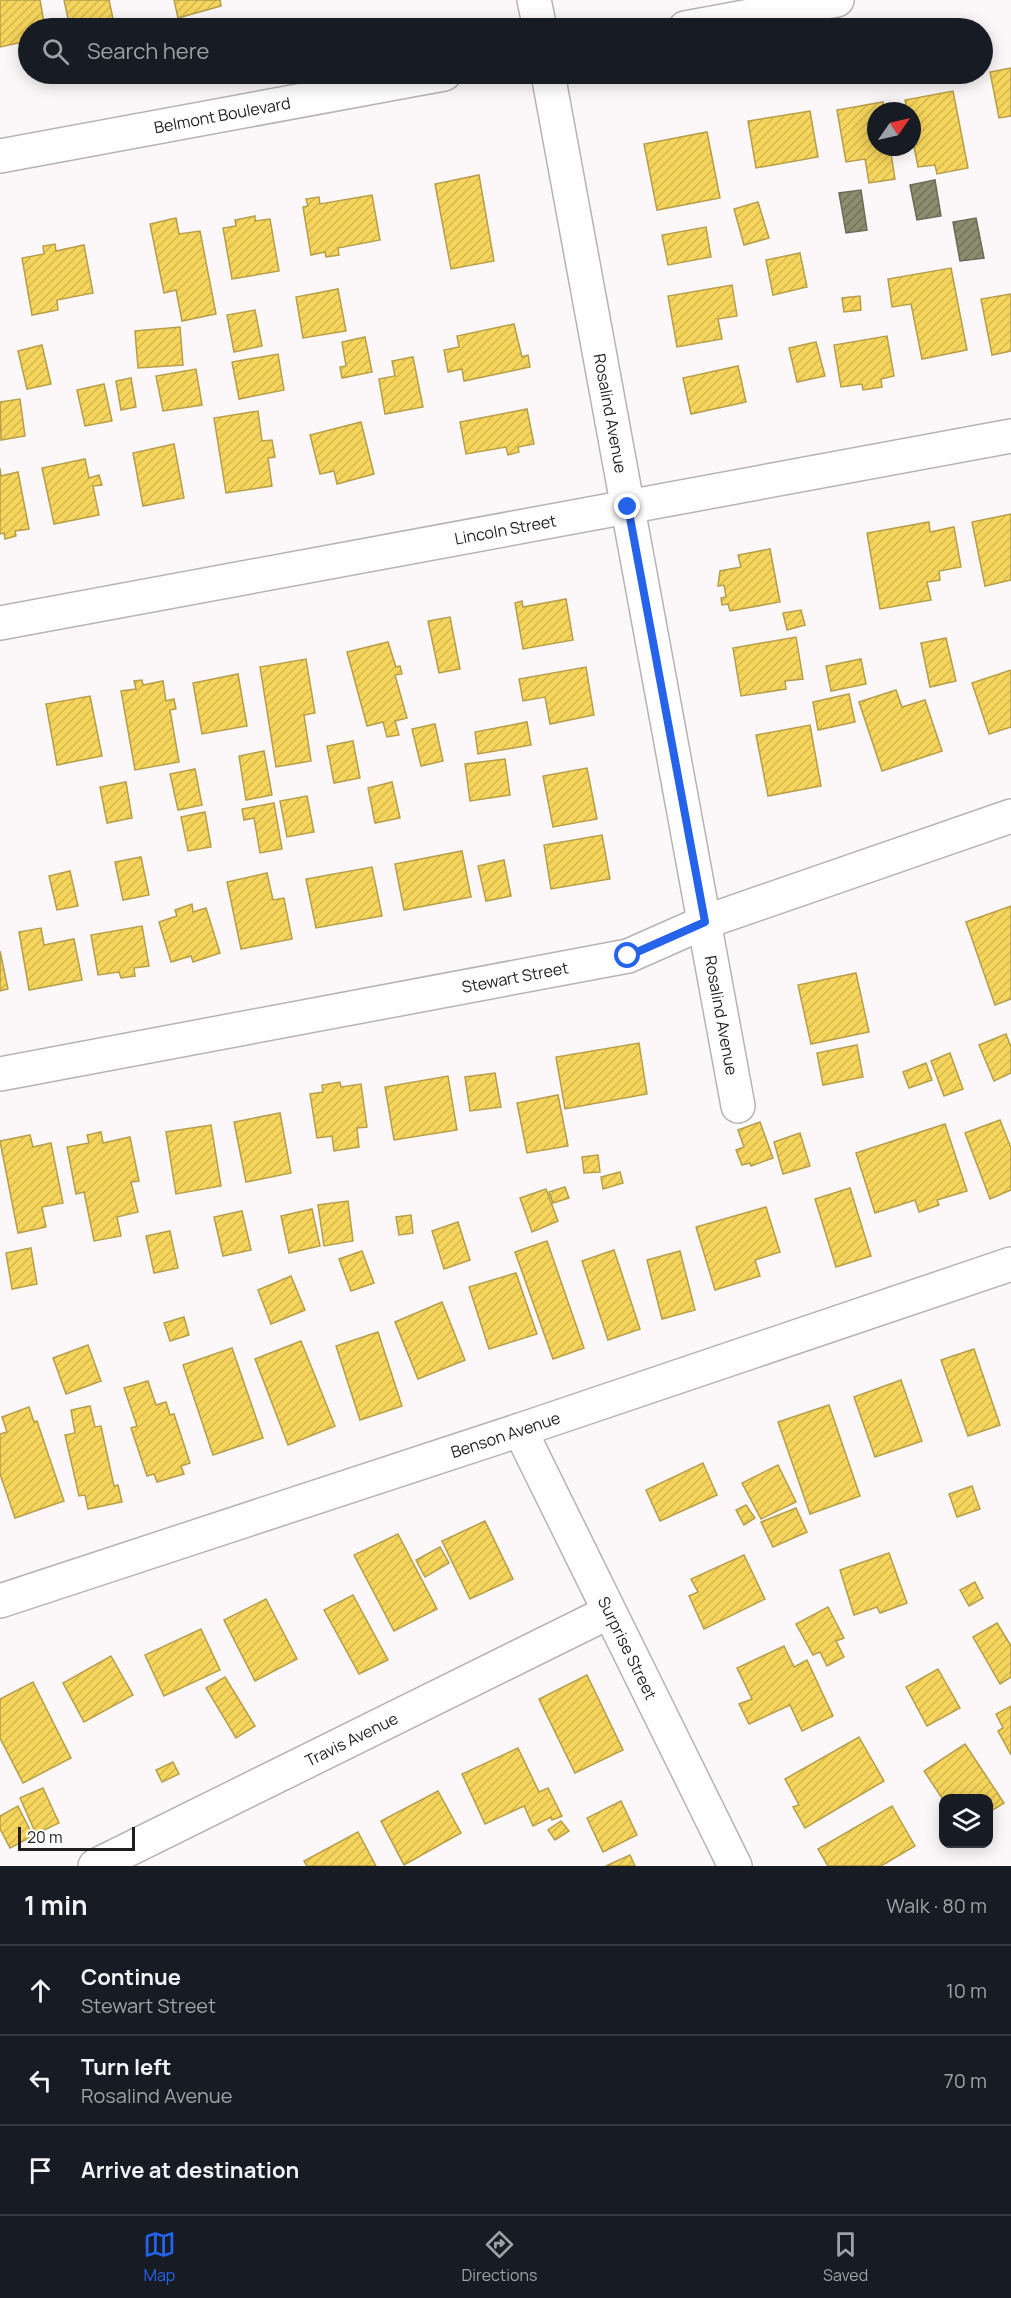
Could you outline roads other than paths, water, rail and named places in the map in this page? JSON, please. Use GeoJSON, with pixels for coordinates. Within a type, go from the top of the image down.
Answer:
{"type":"FeatureCollection","features":[{"type":"Feature","properties":{"kind":"street"},"geometry":{"type":"LineString","coordinates":[[534,0],[538,18]]}},
{"type":"Feature","properties":{"kind":"street"},"geometry":{"type":"LineString","coordinates":[[739,18],[837,0]]}},
{"type":"Feature","properties":{"kind":"street","name":"Belmont Boulevard"},"geometry":{"type":"LineString","coordinates":[[0,156],[390,84]]}},
{"type":"Feature","properties":{"kind":"street","name":"Rosalind Avenue"},"geometry":{"type":"LineString","coordinates":[[550,84],[738,1106]]}},
{"type":"Feature","properties":{"kind":"street","name":"Lincoln Street"},"geometry":{"type":"LineString","coordinates":[[0,624],[1011,436]]}},
{"type":"Feature","properties":{"kind":"street","name":"Stewart Street"},"geometry":{"type":"LineString","coordinates":[[0,1074],[628,956],[705,922],[1011,816]]}},
{"type":"Feature","properties":{"kind":"street","name":"Benson Avenue"},"geometry":{"type":"LineString","coordinates":[[0,1601],[520,1430],[1011,1264]]}},
{"type":"Feature","properties":{"kind":"street","name":"Surprise Street"},"geometry":{"type":"LineString","coordinates":[[520,1430],[735,1866]]}},
{"type":"Feature","properties":{"kind":"street","name":"Travis Avenue"},"geometry":{"type":"LineString","coordinates":[[95,1866],[609,1612]]}}]}
